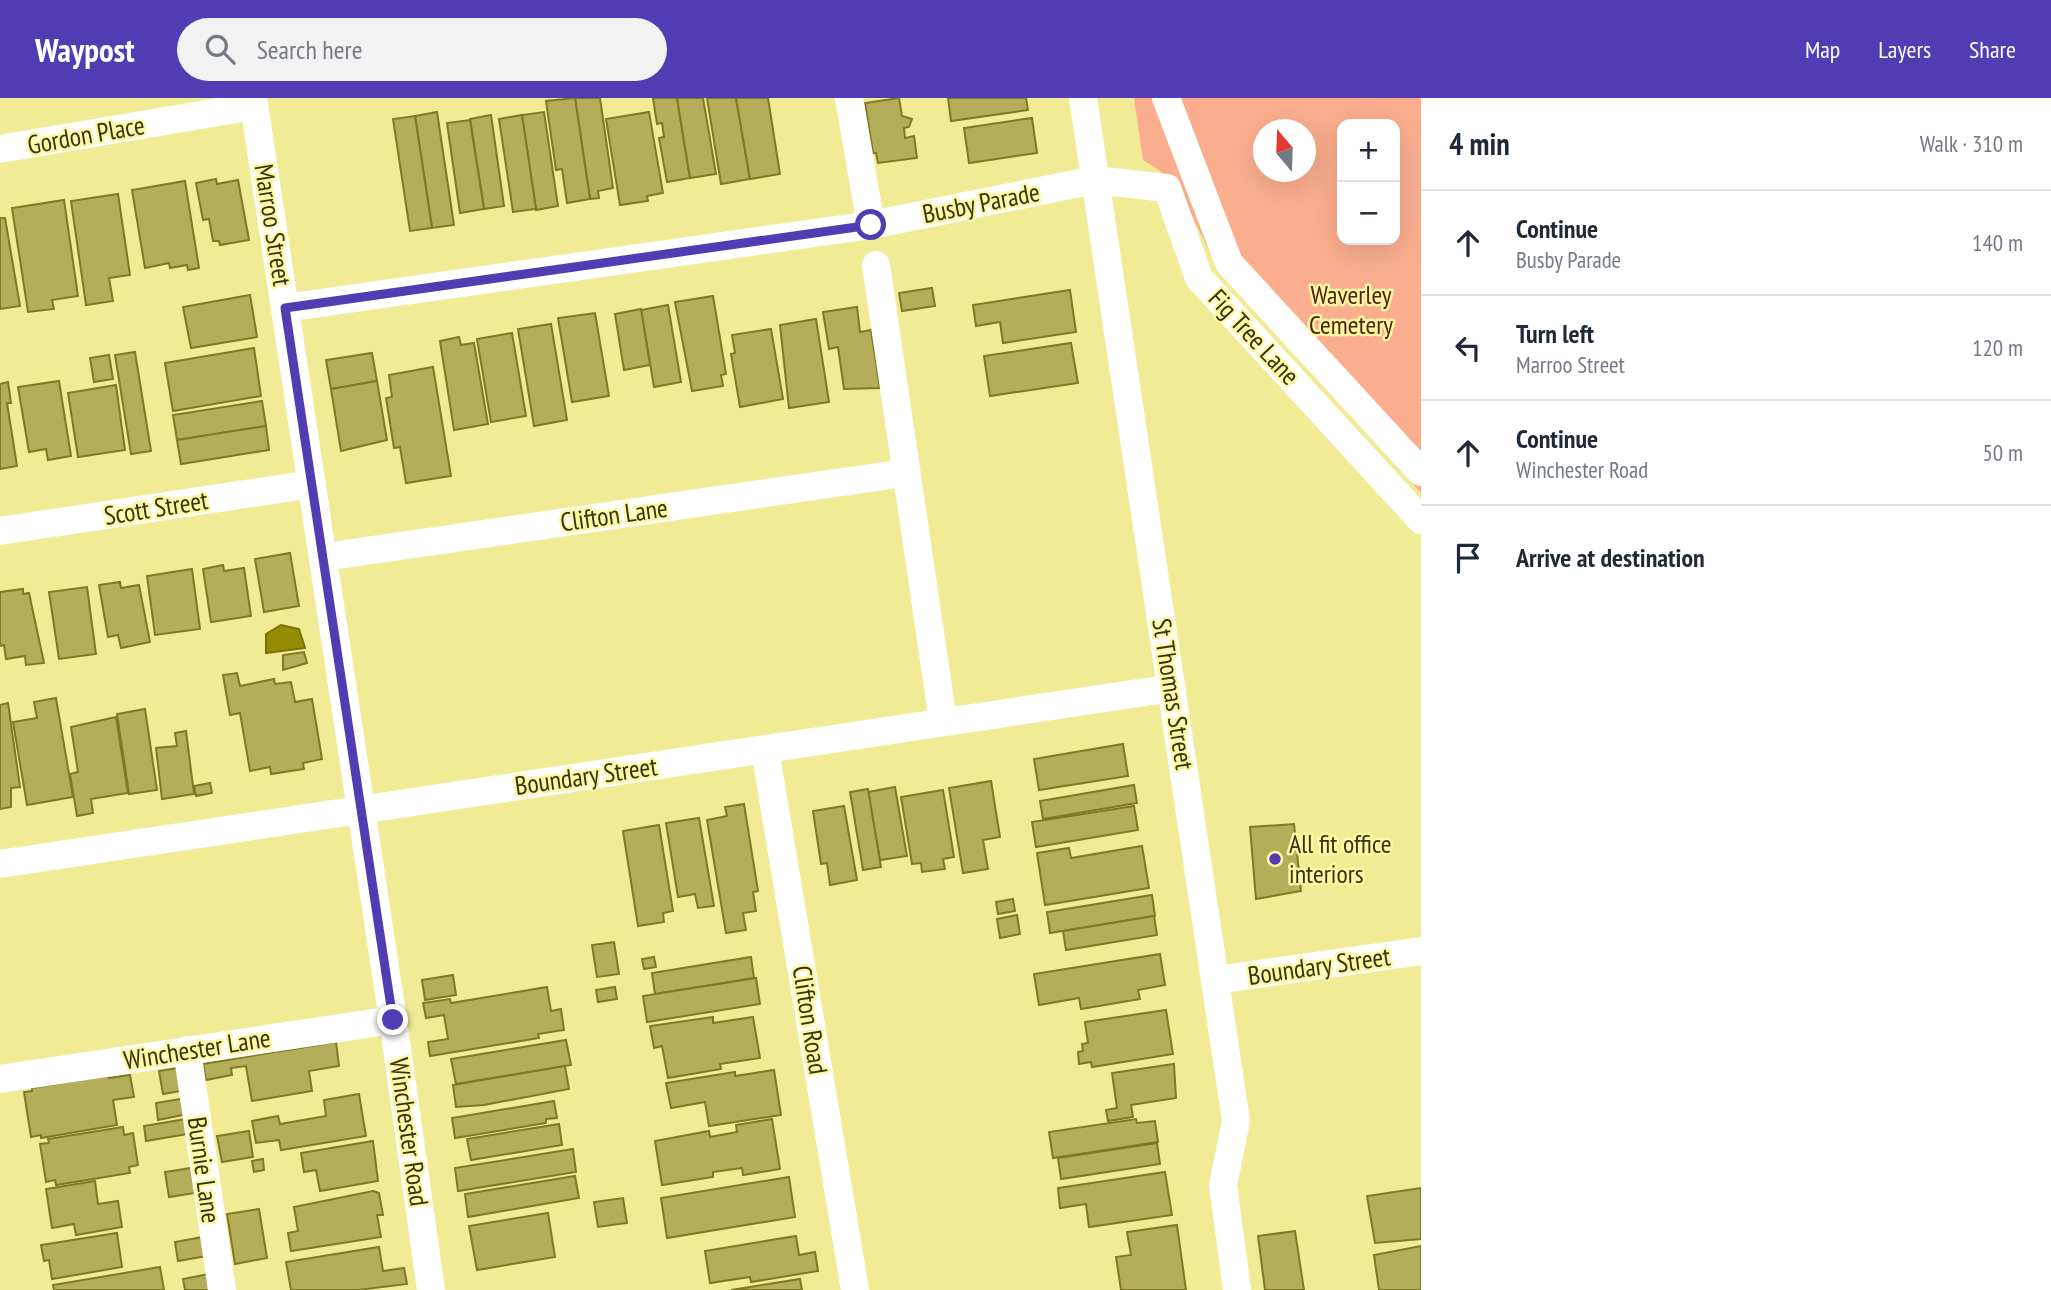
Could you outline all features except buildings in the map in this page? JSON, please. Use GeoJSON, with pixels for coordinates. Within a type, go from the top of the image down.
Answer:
{"type":"FeatureCollection","features":[{"type":"Feature","properties":{"kind":"street"},"geometry":{"type":"LineString","coordinates":[[849,98],[871,225]]}},
{"type":"Feature","properties":{"kind":"street","name":"St Thomas Street"},"geometry":{"type":"LineString","coordinates":[[1083,98],[1236,1121],[1223,1185],[1237,1290]]}},
{"type":"Feature","properties":{"kind":"street"},"geometry":{"type":"LineString","coordinates":[[1166,98],[1229,262],[1421,472]]}},
{"type":"Feature","properties":{"kind":"street","name":"Gordon Place"},"geometry":{"type":"LineString","coordinates":[[0,149],[254,102]]}},
{"type":"Feature","properties":{"kind":"street","name":"Marroo Street"},"geometry":{"type":"LineString","coordinates":[[254,102],[362,809]]}},
{"type":"Feature","properties":{"kind":"street","name":"Busby Parade"},"geometry":{"type":"LineString","coordinates":[[285,308],[871,225],[1095,180]]}},
{"type":"Feature","properties":{"kind":"street","name":"Fig Tree Lane"},"geometry":{"type":"LineString","coordinates":[[1095,180],[1167,188],[1199,278],[1421,520]]}},
{"type":"Feature","properties":{"kind":"street"},"geometry":{"type":"LineString","coordinates":[[876,265],[943,721]]}},
{"type":"Feature","properties":{"kind":"street","name":"Clifton Lane"},"geometry":{"type":"LineString","coordinates":[[324,557],[905,473]]}},
{"type":"Feature","properties":{"kind":"street","name":"Scott Street"},"geometry":{"type":"LineString","coordinates":[[0,531],[312,484]]}},
{"type":"Feature","properties":{"kind":"street","name":"Boundary Street"},"geometry":{"type":"LineString","coordinates":[[0,864],[1172,688]]}},
{"type":"Feature","properties":{"kind":"street","name":"Clifton Road"},"geometry":{"type":"LineString","coordinates":[[765,750],[855,1290]]}},
{"type":"Feature","properties":{"kind":"street","name":"Winchester Road"},"geometry":{"type":"LineString","coordinates":[[362,809],[430,1290]]}},
{"type":"Feature","properties":{"kind":"street","name":"Boundary Street"},"geometry":{"type":"LineString","coordinates":[[1216,980],[1421,951]]}},
{"type":"Feature","properties":{"kind":"street","name":"Winchester Lane"},"geometry":{"type":"LineString","coordinates":[[0,1079],[393,1020]]}},
{"type":"Feature","properties":{"kind":"street","name":"Burnie Lane"},"geometry":{"type":"LineString","coordinates":[[187,1050],[222,1290]]}},
{"type":"Feature","properties":{"kind":"green space","name":"Waverley Cemetery"},"geometry":{"type":"Polygon","coordinates":[[[1134,98],[1421,98],[1421,493],[1218,269],[1175,181],[1143,160],[1134,98]]]}},
{"type":"Feature","properties":{"kind":"shaded area"},"geometry":{"type":"Polygon","coordinates":[[[281,625],[299,629],[305,648],[266,653],[266,634],[281,625]]]}},
{"type":"Feature","properties":{"kind":"place","name":"All fit office interiors"},"geometry":{"type":"Point","coordinates":[1275,859]}},
{"type":"Feature","properties":{"kind":"route"},"geometry":{"type":"LineString","coordinates":[[393,1020],[285,308],[871,225]]}}]}
